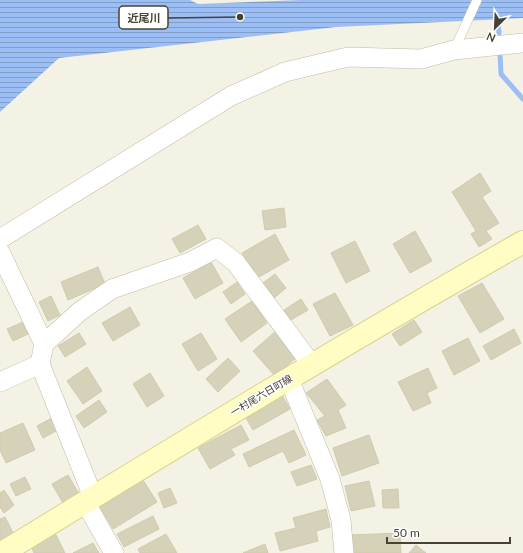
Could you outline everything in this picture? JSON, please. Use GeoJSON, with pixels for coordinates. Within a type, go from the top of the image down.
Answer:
{"type":"FeatureCollection","features":[{"type":"Feature","properties":{"kind":"main road","name":"一村尾六日町線"},"geometry":{"type":"LineString","coordinates":[[2,553],[408,307],[523,242]]}},
{"type":"Feature","properties":{"kind":"street"},"geometry":{"type":"LineString","coordinates":[[0,239],[231,96],[285,72],[348,58],[420,59],[454,50],[523,43]]}},
{"type":"Feature","properties":{"kind":"street"},"geometry":{"type":"LineString","coordinates":[[114,553],[89,499],[40,364],[44,344],[79,312],[112,289],[190,262],[217,248],[236,263],[312,365]]}},
{"type":"Feature","properties":{"kind":"street"},"geometry":{"type":"LineString","coordinates":[[0,252],[44,344]]}},
{"type":"Feature","properties":{"kind":"street"},"geometry":{"type":"LineString","coordinates":[[0,382],[40,364]]}},
{"type":"Feature","properties":{"kind":"street"},"geometry":{"type":"LineString","coordinates":[[289,379],[330,479],[341,520],[344,553]]}},
{"type":"Feature","properties":{"kind":"lane"},"geometry":{"type":"LineString","coordinates":[[454,50],[477,0]]}},
{"type":"Feature","properties":{"kind":"water"},"geometry":{"type":"Polygon","coordinates":[[[0,0],[190,0],[198,4],[301,0],[523,0],[523,18],[336,27],[59,58],[0,112],[0,0]]]}},
{"type":"Feature","properties":{"kind":"building"},"geometry":{"type":"Polygon","coordinates":[[[480,173],[491,191],[482,197],[499,223],[486,231],[492,239],[479,247],[471,234],[476,231],[452,192],[480,173]]]}},
{"type":"Feature","properties":{"kind":"building"},"geometry":{"type":"Polygon","coordinates":[[[284,208],[286,227],[265,230],[262,211],[284,208]]]}},
{"type":"Feature","properties":{"kind":"building"},"geometry":{"type":"Polygon","coordinates":[[[198,225],[206,239],[180,253],[172,239],[198,225]]]}},
{"type":"Feature","properties":{"kind":"building"},"geometry":{"type":"Polygon","coordinates":[[[415,231],[432,261],[410,273],[393,244],[415,231]]]}},
{"type":"Feature","properties":{"kind":"building"},"geometry":{"type":"Polygon","coordinates":[[[275,234],[289,260],[257,278],[242,253],[275,234]]]}},
{"type":"Feature","properties":{"kind":"building"},"geometry":{"type":"Polygon","coordinates":[[[355,241],[370,271],[346,283],[331,253],[355,241]]]}},
{"type":"Feature","properties":{"kind":"building"},"geometry":{"type":"Polygon","coordinates":[[[211,262],[223,283],[195,299],[183,278],[211,262]]]}},
{"type":"Feature","properties":{"kind":"building"},"geometry":{"type":"Polygon","coordinates":[[[98,267],[105,284],[68,300],[61,282],[98,267]]]}},
{"type":"Feature","properties":{"kind":"building"},"geometry":{"type":"Polygon","coordinates":[[[275,274],[286,288],[274,298],[263,283],[275,274]]]}},
{"type":"Feature","properties":{"kind":"building"},"geometry":{"type":"Polygon","coordinates":[[[237,282],[245,294],[231,304],[223,292],[237,282]]]}},
{"type":"Feature","properties":{"kind":"building"},"geometry":{"type":"Polygon","coordinates":[[[482,283],[504,319],[480,333],[458,296],[482,283]]]}},
{"type":"Feature","properties":{"kind":"building"},"geometry":{"type":"Polygon","coordinates":[[[335,293],[353,325],[330,336],[313,304],[335,293]]]}},
{"type":"Feature","properties":{"kind":"building"},"geometry":{"type":"Polygon","coordinates":[[[51,296],[60,315],[48,321],[39,302],[51,296]]]}},
{"type":"Feature","properties":{"kind":"building"},"geometry":{"type":"Polygon","coordinates":[[[301,299],[308,310],[291,320],[284,310],[301,299]]]}},
{"type":"Feature","properties":{"kind":"building"},"geometry":{"type":"Polygon","coordinates":[[[252,301],[267,323],[241,342],[225,319],[252,301]]]}},
{"type":"Feature","properties":{"kind":"building"},"geometry":{"type":"Polygon","coordinates":[[[130,307],[140,325],[113,341],[102,323],[130,307]]]}},
{"type":"Feature","properties":{"kind":"building"},"geometry":{"type":"Polygon","coordinates":[[[414,320],[422,332],[400,346],[392,334],[414,320]]]}},
{"type":"Feature","properties":{"kind":"building"},"geometry":{"type":"Polygon","coordinates":[[[23,322],[28,334],[13,341],[7,329],[23,322]]]}},
{"type":"Feature","properties":{"kind":"building"},"geometry":{"type":"Polygon","coordinates":[[[514,329],[521,343],[491,360],[483,346],[514,329]]]}},
{"type":"Feature","properties":{"kind":"building"},"geometry":{"type":"Polygon","coordinates":[[[276,331],[298,356],[275,376],[253,351],[276,331]]]}},
{"type":"Feature","properties":{"kind":"building"},"geometry":{"type":"Polygon","coordinates":[[[79,333],[86,344],[65,357],[58,346],[79,333]]]}},
{"type":"Feature","properties":{"kind":"building"},"geometry":{"type":"Polygon","coordinates":[[[201,333],[217,359],[198,371],[182,344],[201,333]]]}},
{"type":"Feature","properties":{"kind":"building"},"geometry":{"type":"Polygon","coordinates":[[[468,338],[480,361],[454,375],[442,351],[468,338]]]}},
{"type":"Feature","properties":{"kind":"building"},"geometry":{"type":"Polygon","coordinates":[[[228,358],[240,371],[218,392],[206,379],[228,358]]]}},
{"type":"Feature","properties":{"kind":"building"},"geometry":{"type":"Polygon","coordinates":[[[87,367],[102,391],[83,404],[67,381],[87,367]]]}},
{"type":"Feature","properties":{"kind":"building"},"geometry":{"type":"Polygon","coordinates":[[[428,368],[437,388],[427,393],[431,403],[413,411],[398,382],[428,368]]]}},
{"type":"Feature","properties":{"kind":"building"},"geometry":{"type":"Polygon","coordinates":[[[150,373],[164,396],[147,407],[133,384],[150,373]]]}},
{"type":"Feature","properties":{"kind":"building"},"geometry":{"type":"Polygon","coordinates":[[[327,379],[346,405],[338,410],[346,428],[326,436],[317,420],[325,416],[306,393],[327,379]]]}},
{"type":"Feature","properties":{"kind":"building"},"geometry":{"type":"Polygon","coordinates":[[[282,395],[290,409],[253,430],[245,416],[282,395]]]}},
{"type":"Feature","properties":{"kind":"building"},"geometry":{"type":"Polygon","coordinates":[[[99,400],[107,412],[84,428],[76,416],[99,400]]]}},
{"type":"Feature","properties":{"kind":"building"},"geometry":{"type":"Polygon","coordinates":[[[52,418],[58,430],[43,438],[37,426],[52,418]]]}},
{"type":"Feature","properties":{"kind":"building"},"geometry":{"type":"Polygon","coordinates":[[[23,423],[35,450],[6,463],[0,450],[0,433],[23,423]]]}},
{"type":"Feature","properties":{"kind":"building"},"geometry":{"type":"Polygon","coordinates":[[[241,425],[249,440],[231,449],[235,455],[210,469],[198,448],[241,425]]]}},
{"type":"Feature","properties":{"kind":"building"},"geometry":{"type":"Polygon","coordinates":[[[294,430],[306,455],[289,463],[283,451],[249,467],[243,454],[294,430]]]}},
{"type":"Feature","properties":{"kind":"building"},"geometry":{"type":"Polygon","coordinates":[[[369,435],[379,463],[342,476],[333,448],[369,435]]]}},
{"type":"Feature","properties":{"kind":"building"},"geometry":{"type":"Polygon","coordinates":[[[311,465],[317,479],[297,486],[291,472],[311,465]]]}},
{"type":"Feature","properties":{"kind":"building"},"geometry":{"type":"Polygon","coordinates":[[[68,475],[79,494],[63,503],[52,484],[68,475]]]}},
{"type":"Feature","properties":{"kind":"building"},"geometry":{"type":"Polygon","coordinates":[[[25,477],[31,489],[16,496],[10,484],[25,477]]]}},
{"type":"Feature","properties":{"kind":"building"},"geometry":{"type":"Polygon","coordinates":[[[143,480],[157,502],[113,529],[100,507],[143,480]]]}},
{"type":"Feature","properties":{"kind":"building"},"geometry":{"type":"Polygon","coordinates":[[[369,481],[375,506],[351,511],[345,486],[369,481]]]}},
{"type":"Feature","properties":{"kind":"building"},"geometry":{"type":"Polygon","coordinates":[[[170,488],[177,503],[164,508],[158,493],[170,488]]]}},
{"type":"Feature","properties":{"kind":"building"},"geometry":{"type":"Polygon","coordinates":[[[398,489],[399,508],[383,508],[382,490],[398,489]]]}},
{"type":"Feature","properties":{"kind":"building"},"geometry":{"type":"Polygon","coordinates":[[[4,490],[14,505],[4,513],[0,507],[0,493],[4,490]]]}},
{"type":"Feature","properties":{"kind":"building"},"geometry":{"type":"Polygon","coordinates":[[[326,509],[330,527],[316,531],[318,541],[280,551],[275,533],[296,528],[293,518],[326,509]]]}},
{"type":"Feature","properties":{"kind":"building"},"geometry":{"type":"Polygon","coordinates":[[[153,516],[159,529],[124,547],[117,534],[153,516]]]}},
{"type":"Feature","properties":{"kind":"building"},"geometry":{"type":"Polygon","coordinates":[[[5,517],[13,533],[0,540],[0,519],[5,517]]]}},
{"type":"Feature","properties":{"kind":"building"},"geometry":{"type":"Polygon","coordinates":[[[55,533],[65,553],[34,553],[31,546],[55,533]]]}},
{"type":"Feature","properties":{"kind":"building"},"geometry":{"type":"Polygon","coordinates":[[[400,533],[401,553],[351,553],[351,535],[400,533]]]}},
{"type":"Feature","properties":{"kind":"building"},"geometry":{"type":"Polygon","coordinates":[[[166,534],[177,553],[140,553],[138,549],[166,534]]]}},
{"type":"Feature","properties":{"kind":"building"},"geometry":{"type":"Polygon","coordinates":[[[93,543],[99,553],[73,553],[93,543]]]}},
{"type":"Feature","properties":{"kind":"building"},"geometry":{"type":"Polygon","coordinates":[[[265,544],[268,553],[243,553],[265,544]]]}},
{"type":"Feature","properties":{"kind":"building"},"geometry":{"type":"Polygon","coordinates":[[[416,545],[426,553],[409,553],[416,545]]]}},
{"type":"Feature","properties":{"kind":"waterway"},"geometry":{"type":"LineString","coordinates":[[497,14],[499,33]]}},
{"type":"Feature","properties":{"kind":"waterway"},"geometry":{"type":"LineString","coordinates":[[500,54],[501,74],[523,99]]}},
{"type":"Feature","properties":{"kind":"place","name":"近尾川"},"geometry":{"type":"Point","coordinates":[240,17]}}]}
